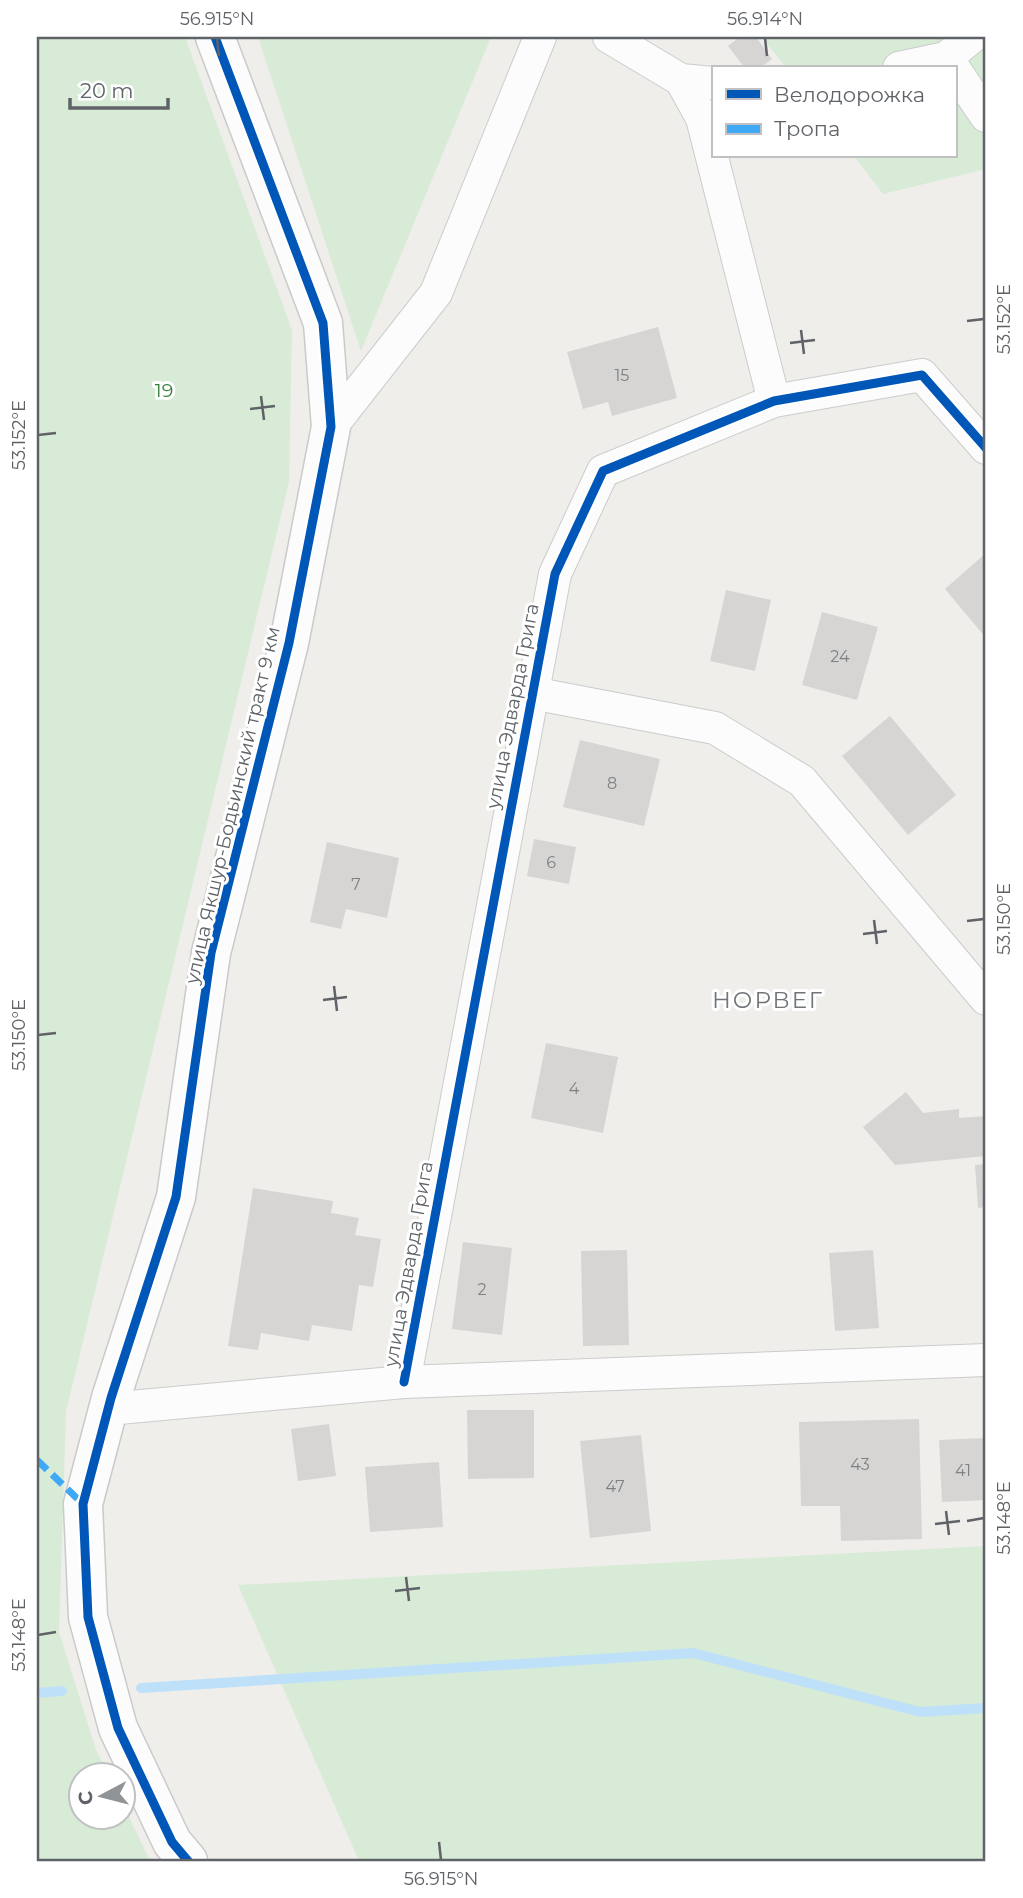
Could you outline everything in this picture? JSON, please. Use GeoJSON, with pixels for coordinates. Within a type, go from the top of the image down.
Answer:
{"type":"FeatureCollection","features":[{"type":"Feature","properties":{"kind":"street","name":"улица Якшур-Бодьинский тракт 9 км"},"geometry":{"type":"LineString","coordinates":[[188,1861],[172,1842],[118,1728],[88,1617],[83,1504],[108,1409],[176,1197],[211,953],[289,643],[331,428],[323,323],[215,37]]}},
{"type":"Feature","properties":{"kind":"street"},"geometry":{"type":"LineString","coordinates":[[331,428],[436,293],[540,37]]}},
{"type":"Feature","properties":{"kind":"street"},"geometry":{"type":"LineString","coordinates":[[609,37],[681,80],[712,83]]}},
{"type":"Feature","properties":{"kind":"street"},"geometry":{"type":"LineString","coordinates":[[951,66],[972,37]]}},
{"type":"Feature","properties":{"kind":"street"},"geometry":{"type":"LineString","coordinates":[[956,73],[986,116]]}},
{"type":"Feature","properties":{"kind":"street"},"geometry":{"type":"LineString","coordinates":[[681,80],[702,118],[712,157]]}},
{"type":"Feature","properties":{"kind":"street"},"geometry":{"type":"LineString","coordinates":[[712,158],[774,401]]}},
{"type":"Feature","properties":{"kind":"street","name":"улица Эдварда Грига"},"geometry":{"type":"LineString","coordinates":[[986,448],[922,375],[774,401],[603,471],[555,574],[404,1382],[986,1360]]}},
{"type":"Feature","properties":{"kind":"street"},"geometry":{"type":"LineString","coordinates":[[532,693],[715,728],[802,781],[986,999]]}},
{"type":"Feature","properties":{"kind":"street"},"geometry":{"type":"LineString","coordinates":[[108,1409],[404,1382]]}},
{"type":"Feature","properties":{"kind":"green space","name":"19"},"geometry":{"type":"Polygon","coordinates":[[[37,37],[185,37],[292,330],[289,482],[66,1412],[59,1632],[96,1750],[102,1762],[66,1762],[66,1832],[136,1831],[150,1861],[37,1861],[37,37]]]}},
{"type":"Feature","properties":{"kind":"green space"},"geometry":{"type":"Polygon","coordinates":[[[258,37],[491,37],[361,351],[258,37]]]}},
{"type":"Feature","properties":{"kind":"green space"},"geometry":{"type":"Polygon","coordinates":[[[762,37],[986,37],[986,169],[883,194],[856,158],[956,158],[956,66],[784,66],[762,37]]]}},
{"type":"Feature","properties":{"kind":"green space"},"geometry":{"type":"Polygon","coordinates":[[[986,1546],[986,1861],[359,1861],[238,1585],[986,1546]]]}},
{"type":"Feature","properties":{"kind":"building"},"geometry":{"type":"Polygon","coordinates":[[[740,37],[756,37],[772,59],[763,66],[743,66],[728,46],[740,37]]]}},
{"type":"Feature","properties":{"kind":"building"},"geometry":{"type":"Polygon","coordinates":[[[658,327],[677,398],[612,416],[608,402],[583,409],[567,352],[658,327]]]}},
{"type":"Feature","properties":{"kind":"building"},"geometry":{"type":"Polygon","coordinates":[[[986,553],[986,638],[945,589],[986,553]]]}},
{"type":"Feature","properties":{"kind":"building"},"geometry":{"type":"Polygon","coordinates":[[[726,590],[771,600],[755,671],[710,661],[726,590]]]}},
{"type":"Feature","properties":{"kind":"building"},"geometry":{"type":"Polygon","coordinates":[[[822,612],[878,627],[857,700],[802,685],[822,612]]]}},
{"type":"Feature","properties":{"kind":"building"},"geometry":{"type":"Polygon","coordinates":[[[890,716],[956,795],[908,835],[842,756],[890,716]]]}},
{"type":"Feature","properties":{"kind":"building"},"geometry":{"type":"Polygon","coordinates":[[[580,740],[660,759],[644,826],[563,807],[580,740]]]}},
{"type":"Feature","properties":{"kind":"building"},"geometry":{"type":"Polygon","coordinates":[[[534,839],[576,847],[569,884],[527,876],[534,839]]]}},
{"type":"Feature","properties":{"kind":"building"},"geometry":{"type":"Polygon","coordinates":[[[327,842],[399,858],[387,918],[346,909],[341,929],[310,922],[327,842]]]}},
{"type":"Feature","properties":{"kind":"building"},"geometry":{"type":"Polygon","coordinates":[[[546,1043],[618,1057],[603,1133],[531,1118],[546,1043]]]}},
{"type":"Feature","properties":{"kind":"building"},"geometry":{"type":"Polygon","coordinates":[[[906,1092],[923,1113],[959,1109],[959,1118],[986,1116],[986,1156],[895,1165],[863,1127],[906,1092]]]}},
{"type":"Feature","properties":{"kind":"building"},"geometry":{"type":"Polygon","coordinates":[[[986,1164],[986,1207],[978,1208],[975,1165],[986,1164]]]}},
{"type":"Feature","properties":{"kind":"building"},"geometry":{"type":"Polygon","coordinates":[[[253,1188],[333,1201],[331,1213],[359,1218],[355,1235],[381,1239],[373,1287],[359,1285],[352,1331],[312,1325],[309,1341],[261,1333],[258,1350],[228,1346],[253,1188]]]}},
{"type":"Feature","properties":{"kind":"building"},"geometry":{"type":"Polygon","coordinates":[[[463,1242],[512,1248],[502,1335],[452,1329],[463,1242]]]}},
{"type":"Feature","properties":{"kind":"building"},"geometry":{"type":"Polygon","coordinates":[[[627,1250],[629,1345],[583,1346],[581,1251],[627,1250]]]}},
{"type":"Feature","properties":{"kind":"building"},"geometry":{"type":"Polygon","coordinates":[[[873,1250],[879,1328],[835,1331],[829,1253],[873,1250]]]}},
{"type":"Feature","properties":{"kind":"building"},"geometry":{"type":"Polygon","coordinates":[[[467,1410],[534,1410],[534,1478],[468,1479],[467,1410]]]}},
{"type":"Feature","properties":{"kind":"building"},"geometry":{"type":"Polygon","coordinates":[[[919,1419],[922,1539],[841,1541],[840,1506],[801,1506],[799,1422],[919,1419]]]}},
{"type":"Feature","properties":{"kind":"building"},"geometry":{"type":"Polygon","coordinates":[[[329,1424],[336,1476],[298,1481],[291,1429],[329,1424]]]}},
{"type":"Feature","properties":{"kind":"building"},"geometry":{"type":"Polygon","coordinates":[[[641,1435],[651,1531],[590,1538],[580,1441],[641,1435]]]}},
{"type":"Feature","properties":{"kind":"building"},"geometry":{"type":"Polygon","coordinates":[[[986,1438],[986,1500],[942,1502],[939,1440],[986,1438]]]}},
{"type":"Feature","properties":{"kind":"building"},"geometry":{"type":"Polygon","coordinates":[[[439,1462],[443,1527],[370,1532],[365,1467],[439,1462]]]}},
{"type":"Feature","properties":{"kind":"waterway"},"geometry":{"type":"LineString","coordinates":[[141,1688],[693,1653],[920,1712],[986,1708]]}},
{"type":"Feature","properties":{"kind":"waterway"},"geometry":{"type":"LineString","coordinates":[[37,1693],[62,1691]]}},
{"type":"Feature","properties":{"kind":"marked path"},"geometry":{"type":"LineString","coordinates":[[37,1460],[83,1504]]}},
{"type":"Feature","properties":{"kind":"cycle path"},"geometry":{"type":"LineString","coordinates":[[188,1861],[172,1842],[118,1728],[88,1617],[83,1504],[111,1398],[176,1197],[211,953],[289,643],[331,427],[323,323],[215,37]]}},
{"type":"Feature","properties":{"kind":"cycle path"},"geometry":{"type":"LineString","coordinates":[[404,1382],[555,574],[603,471],[774,401],[922,375],[986,448]]}},
{"type":"Feature","properties":{"kind":"district","name":"НОРВЕГ"},"geometry":{"type":"Point","coordinates":[768,1000]}}]}
